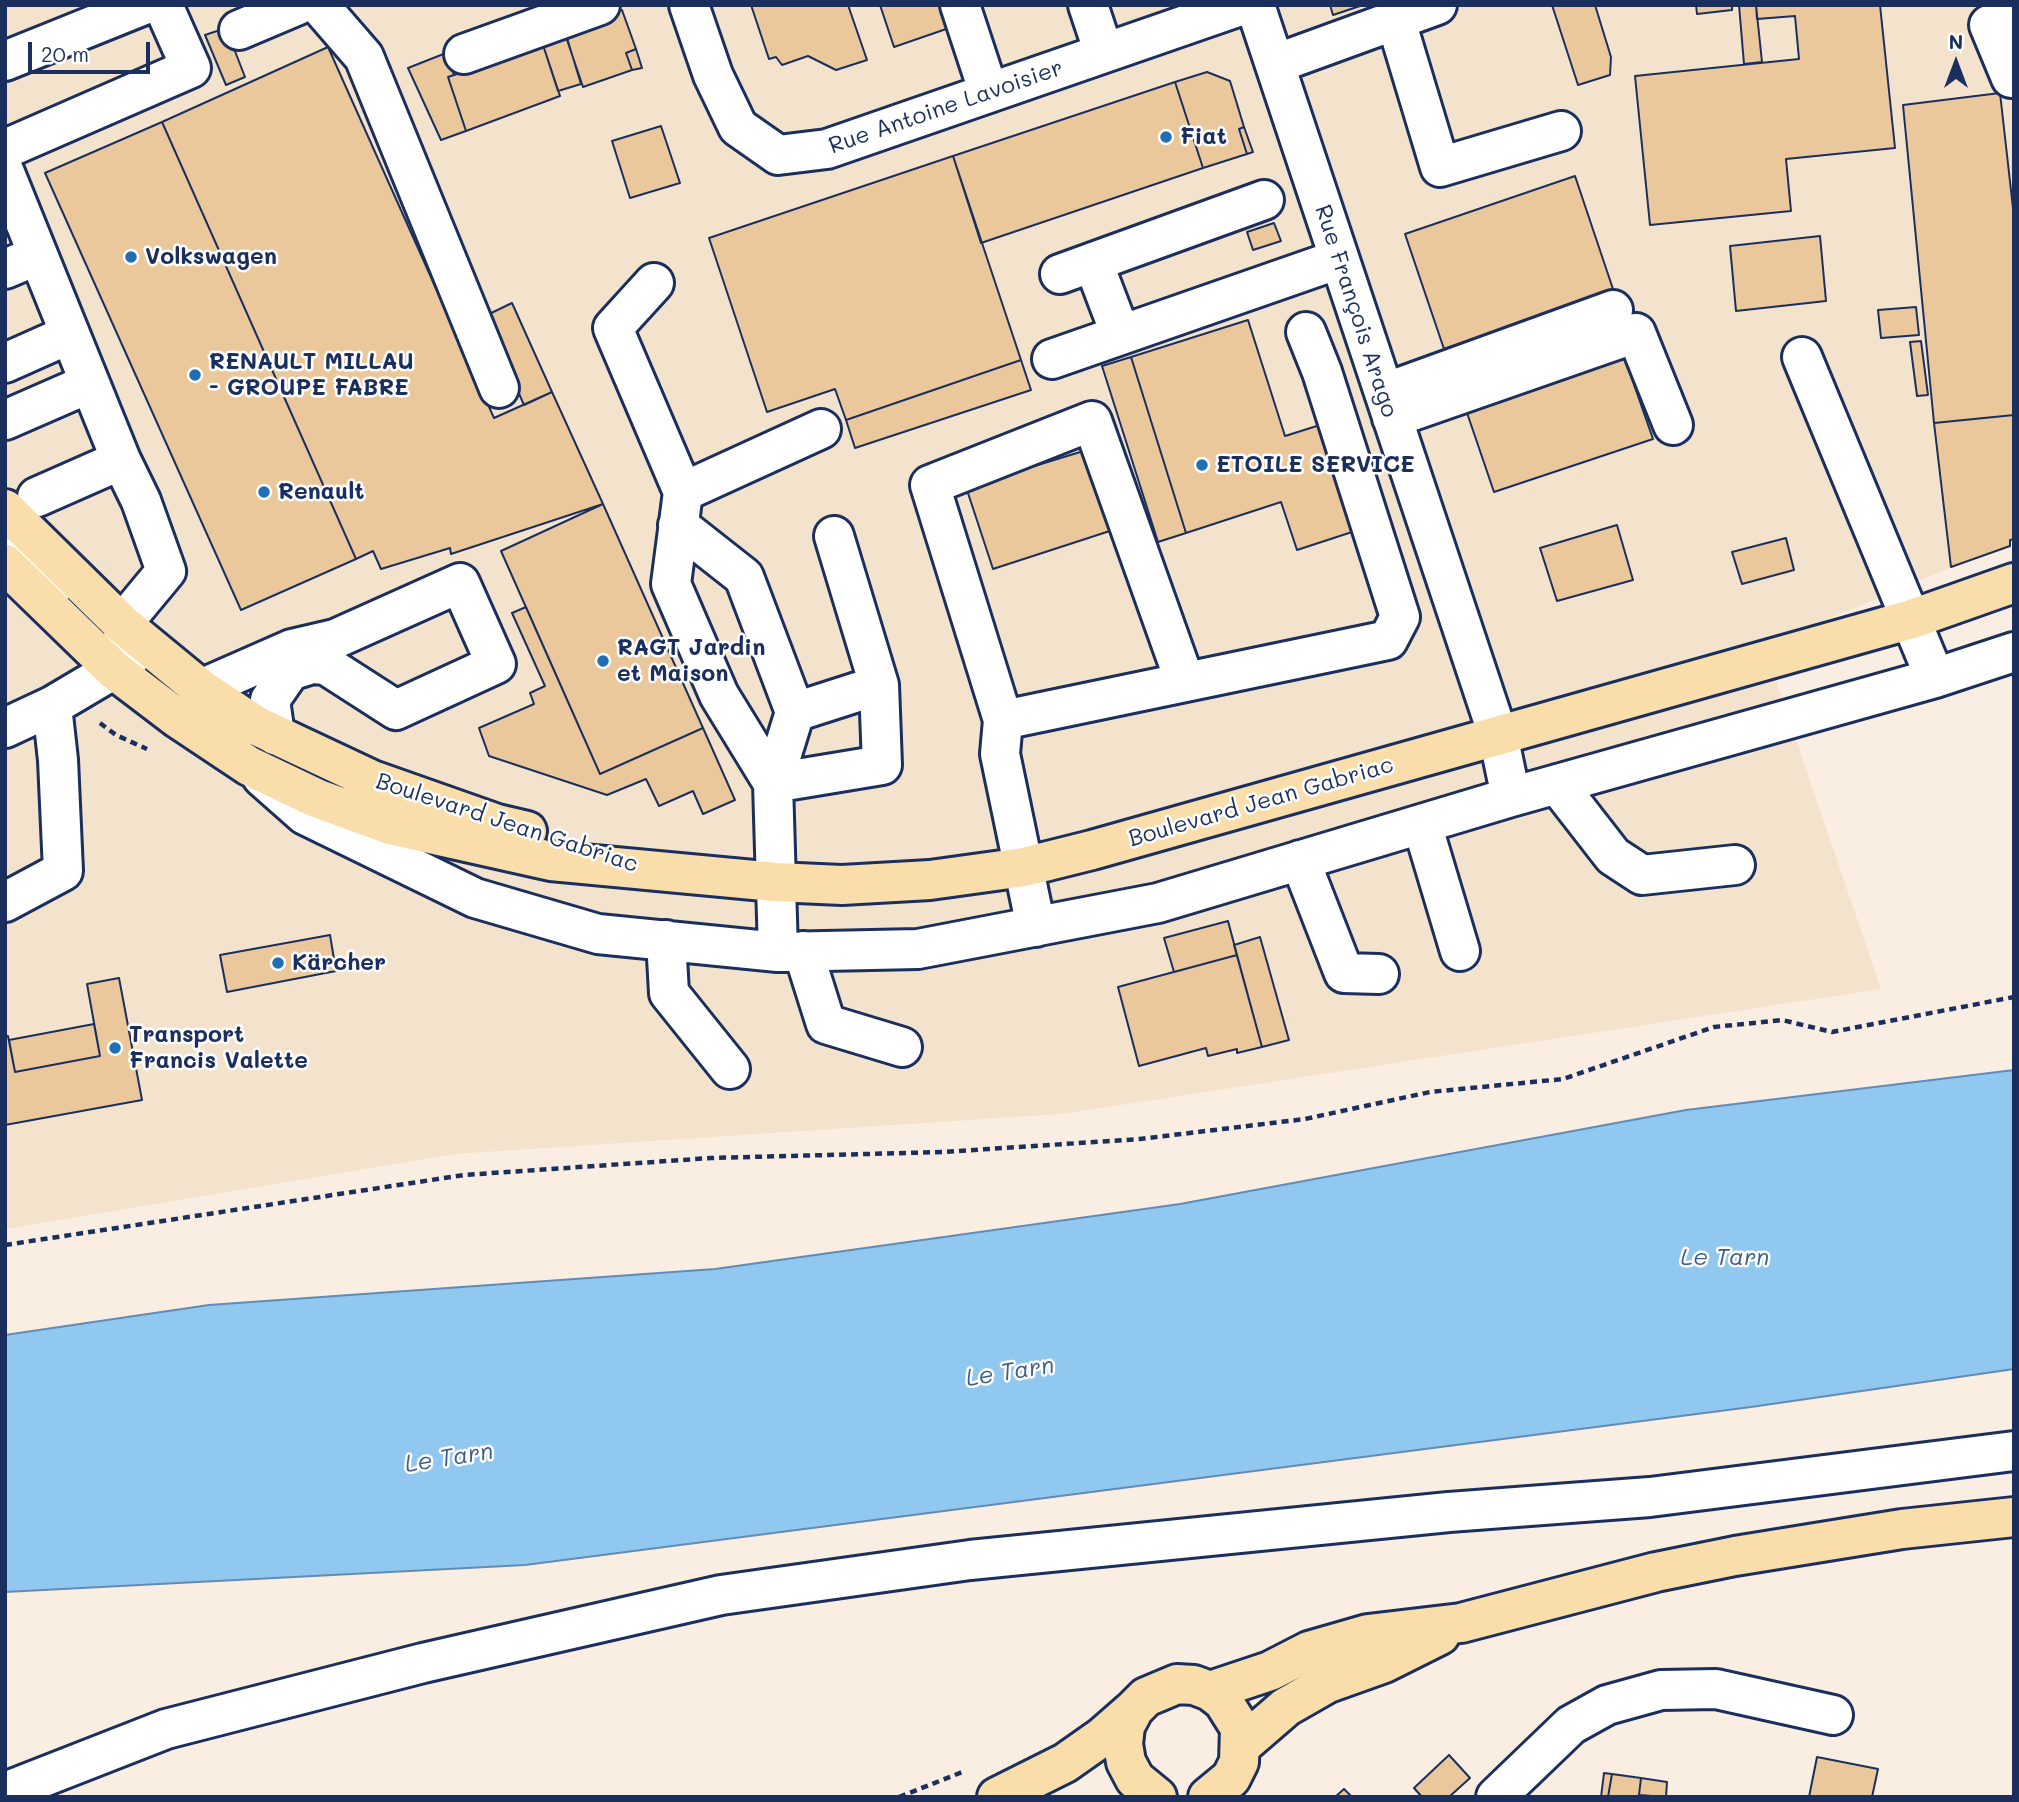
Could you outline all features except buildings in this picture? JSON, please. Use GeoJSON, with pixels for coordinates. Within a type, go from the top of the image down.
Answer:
{"type":"FeatureCollection","features":[{"type":"Feature","properties":{"kind":"main road","name":"Boulevard Jean Gabriac"},"geometry":{"type":"LineString","coordinates":[[21,503],[121,652],[177,718],[250,766],[316,798],[390,825],[551,861],[775,882],[842,885],[930,880],[1024,867],[1092,850],[1912,620],[2014,583]]}},
{"type":"Feature","properties":{"kind":"main road","name":"Boulevard Jean Gabriac"},"geometry":{"type":"LineString","coordinates":[[5,564],[121,652],[201,688],[275,735],[323,759],[497,824],[580,843],[652,871]]}},
{"type":"Feature","properties":{"kind":"main road"},"geometry":{"type":"LineString","coordinates":[[1210,1691],[1270,1671],[1309,1651],[1368,1634],[1461,1623],[1643,1575],[1735,1556],[1902,1529],[2014,1517]]}},
{"type":"Feature","properties":{"kind":"main road"},"geometry":{"type":"LineString","coordinates":[[1242,1745],[1286,1707],[1328,1683],[1384,1663],[1461,1623]]}},
{"type":"Feature","properties":{"kind":"main road"},"geometry":{"type":"LineString","coordinates":[[997,1797],[1065,1763],[1102,1737],[1146,1696],[1169,1686],[1194,1685],[1210,1691],[1234,1713],[1240,1728],[1242,1745],[1239,1762],[1231,1778],[1208,1797]]}},
{"type":"Feature","properties":{"kind":"main road"},"geometry":{"type":"LineString","coordinates":[[1134,1709],[1125,1726],[1123,1744],[1126,1762],[1141,1795]]}},
{"type":"Feature","properties":{"kind":"street"},"geometry":{"type":"LineString","coordinates":[[5,61],[144,5]]}},
{"type":"Feature","properties":{"kind":"street"},"geometry":{"type":"LineString","coordinates":[[5,149],[191,68],[163,5]]}},
{"type":"Feature","properties":{"kind":"street"},"geometry":{"type":"LineString","coordinates":[[239,30],[298,5]]}},
{"type":"Feature","properties":{"kind":"street"},"geometry":{"type":"LineString","coordinates":[[320,5],[364,57],[499,388]]}},
{"type":"Feature","properties":{"kind":"street"},"geometry":{"type":"LineString","coordinates":[[464,54],[600,5]]}},
{"type":"Feature","properties":{"kind":"street","name":"Rue Antoine Lavoisier"},"geometry":{"type":"LineString","coordinates":[[688,5],[712,75],[738,127],[778,155],[827,149],[1243,5]]}},
{"type":"Feature","properties":{"kind":"street"},"geometry":{"type":"LineString","coordinates":[[960,5],[989,93]]}},
{"type":"Feature","properties":{"kind":"street"},"geometry":{"type":"LineString","coordinates":[[1088,5],[1104,53]]}},
{"type":"Feature","properties":{"kind":"street","name":"Rue François Arago"},"geometry":{"type":"LineString","coordinates":[[1255,5],[1497,735]]}},
{"type":"Feature","properties":{"kind":"street"},"geometry":{"type":"LineString","coordinates":[[1275,64],[1437,5]]}},
{"type":"Feature","properties":{"kind":"street"},"geometry":{"type":"LineString","coordinates":[[2014,15],[1989,25],[2011,78],[2014,78]]}},
{"type":"Feature","properties":{"kind":"street"},"geometry":{"type":"LineString","coordinates":[[1396,21],[1440,167],[1562,131]]}},
{"type":"Feature","properties":{"kind":"street"},"geometry":{"type":"LineString","coordinates":[[5,728],[52,706],[121,652],[166,571],[141,501],[121,460],[70,334],[22,262],[9,193]]}},
{"type":"Feature","properties":{"kind":"street"},"geometry":{"type":"LineString","coordinates":[[1120,333],[1077,268],[1264,200]]}},
{"type":"Feature","properties":{"kind":"street"},"geometry":{"type":"LineString","coordinates":[[1052,359],[1120,333],[1339,259]]}},
{"type":"Feature","properties":{"kind":"street"},"geometry":{"type":"LineString","coordinates":[[654,283],[613,328],[680,508],[744,577],[795,712],[772,783],[775,882],[791,951],[826,1024],[902,1047]]}},
{"type":"Feature","properties":{"kind":"street"},"geometry":{"type":"LineString","coordinates":[[1388,406],[1613,310]]}},
{"type":"Feature","properties":{"kind":"street"},"geometry":{"type":"LineString","coordinates":[[1003,720],[1388,640],[1400,617],[1322,372],[1306,332]]}},
{"type":"Feature","properties":{"kind":"street"},"geometry":{"type":"LineString","coordinates":[[1388,406],[1636,333],[1673,425]]}},
{"type":"Feature","properties":{"kind":"street"},"geometry":{"type":"LineString","coordinates":[[5,363],[70,334]]}},
{"type":"Feature","properties":{"kind":"street"},"geometry":{"type":"LineString","coordinates":[[1322,372],[1370,351]]}},
{"type":"Feature","properties":{"kind":"street"},"geometry":{"type":"LineString","coordinates":[[1801,358],[1935,678]]}},
{"type":"Feature","properties":{"kind":"street"},"geometry":{"type":"LineString","coordinates":[[5,420],[90,383]]}},
{"type":"Feature","properties":{"kind":"street"},"geometry":{"type":"LineString","coordinates":[[1036,927],[1000,754],[1003,720],[930,485],[1092,421],[1185,682]]}},
{"type":"Feature","properties":{"kind":"street"},"geometry":{"type":"LineString","coordinates":[[680,508],[821,429]]}},
{"type":"Feature","properties":{"kind":"street"},"geometry":{"type":"LineString","coordinates":[[21,503],[121,460]]}},
{"type":"Feature","properties":{"kind":"street"},"geometry":{"type":"LineString","coordinates":[[680,508],[671,584],[719,695],[772,783]]}},
{"type":"Feature","properties":{"kind":"street"},"geometry":{"type":"LineString","coordinates":[[772,783],[882,765],[879,685],[834,536]]}},
{"type":"Feature","properties":{"kind":"street","name":"Boulevard Jean Gabriac"},"geometry":{"type":"LineString","coordinates":[[5,538],[121,652],[238,737],[323,759]]}},
{"type":"Feature","properties":{"kind":"street"},"geometry":{"type":"LineString","coordinates":[[201,688],[292,649],[335,639],[460,583],[496,664],[396,709],[326,665],[312,664],[290,671],[270,700],[275,735]]}},
{"type":"Feature","properties":{"kind":"street"},"geometry":{"type":"LineString","coordinates":[[250,766],[305,815],[475,898],[598,934],[791,951],[918,949],[1158,903],[1511,797],[1935,678],[2014,652]]}},
{"type":"Feature","properties":{"kind":"street"},"geometry":{"type":"LineString","coordinates":[[795,712],[879,685]]}},
{"type":"Feature","properties":{"kind":"street"},"geometry":{"type":"LineString","coordinates":[[5,902],[63,871],[58,760],[52,706]]}},
{"type":"Feature","properties":{"kind":"street"},"geometry":{"type":"LineString","coordinates":[[1497,735],[1511,797]]}},
{"type":"Feature","properties":{"kind":"street"},"geometry":{"type":"LineString","coordinates":[[1557,784],[1613,856],[1642,875],[1735,864]]}},
{"type":"Feature","properties":{"kind":"street"},"geometry":{"type":"LineString","coordinates":[[1422,824],[1461,951]]}},
{"type":"Feature","properties":{"kind":"street"},"geometry":{"type":"LineString","coordinates":[[1300,860],[1344,973],[1379,974]]}},
{"type":"Feature","properties":{"kind":"street"},"geometry":{"type":"LineString","coordinates":[[666,940],[669,993],[730,1069]]}},
{"type":"Feature","properties":{"kind":"street"},"geometry":{"type":"LineString","coordinates":[[5,1792],[166,1729],[423,1663],[721,1595],[970,1560],[1449,1512],[1650,1497],[2014,1451]]}},
{"type":"Feature","properties":{"kind":"street"},"geometry":{"type":"LineString","coordinates":[[1496,1797],[1571,1725],[1607,1705],[1661,1690],[1716,1689],[1833,1715]]}},
{"type":"Feature","properties":{"kind":"path"},"geometry":{"type":"LineString","coordinates":[[5,1245],[464,1175],[710,1158],[943,1152],[1140,1139],[1305,1119],[1430,1092],[1563,1079],[1714,1027],[1782,1020],[1832,1032],[2014,997]]}},
{"type":"Feature","properties":{"kind":"shaded area"},"geometry":{"type":"Polygon","coordinates":[[[5,5],[2014,5],[2014,541],[1764,646],[1881,989],[1061,1114],[454,1154],[5,1229],[5,5]]]}},
{"type":"Feature","properties":{"kind":"water","name":"Le Tarn"},"geometry":{"type":"Polygon","coordinates":[[[2014,1070],[2014,1369],[1751,1407],[525,1565],[5,1592],[5,1335],[209,1305],[715,1269],[1180,1204],[1686,1110],[2014,1070]]]}},
{"type":"Feature","properties":{"kind":"place","name":"Fiat"},"geometry":{"type":"Point","coordinates":[1166,137]}},
{"type":"Feature","properties":{"kind":"place","name":"Volkswagen"},"geometry":{"type":"Point","coordinates":[131,257]}},
{"type":"Feature","properties":{"kind":"place","name":"RENAULT MILLAU - GROUPE FABRE"},"geometry":{"type":"Point","coordinates":[195,375]}},
{"type":"Feature","properties":{"kind":"place","name":"ETOILE SERVICE"},"geometry":{"type":"Point","coordinates":[1202,465]}},
{"type":"Feature","properties":{"kind":"place","name":"Renault"},"geometry":{"type":"Point","coordinates":[264,492]}},
{"type":"Feature","properties":{"kind":"place","name":"RAGT Jardin et Maison"},"geometry":{"type":"Point","coordinates":[603,661]}},
{"type":"Feature","properties":{"kind":"place","name":"Kärcher"},"geometry":{"type":"Point","coordinates":[278,963]}},
{"type":"Feature","properties":{"kind":"place","name":"Transport Francis Valette"},"geometry":{"type":"Point","coordinates":[115,1048]}}]}
